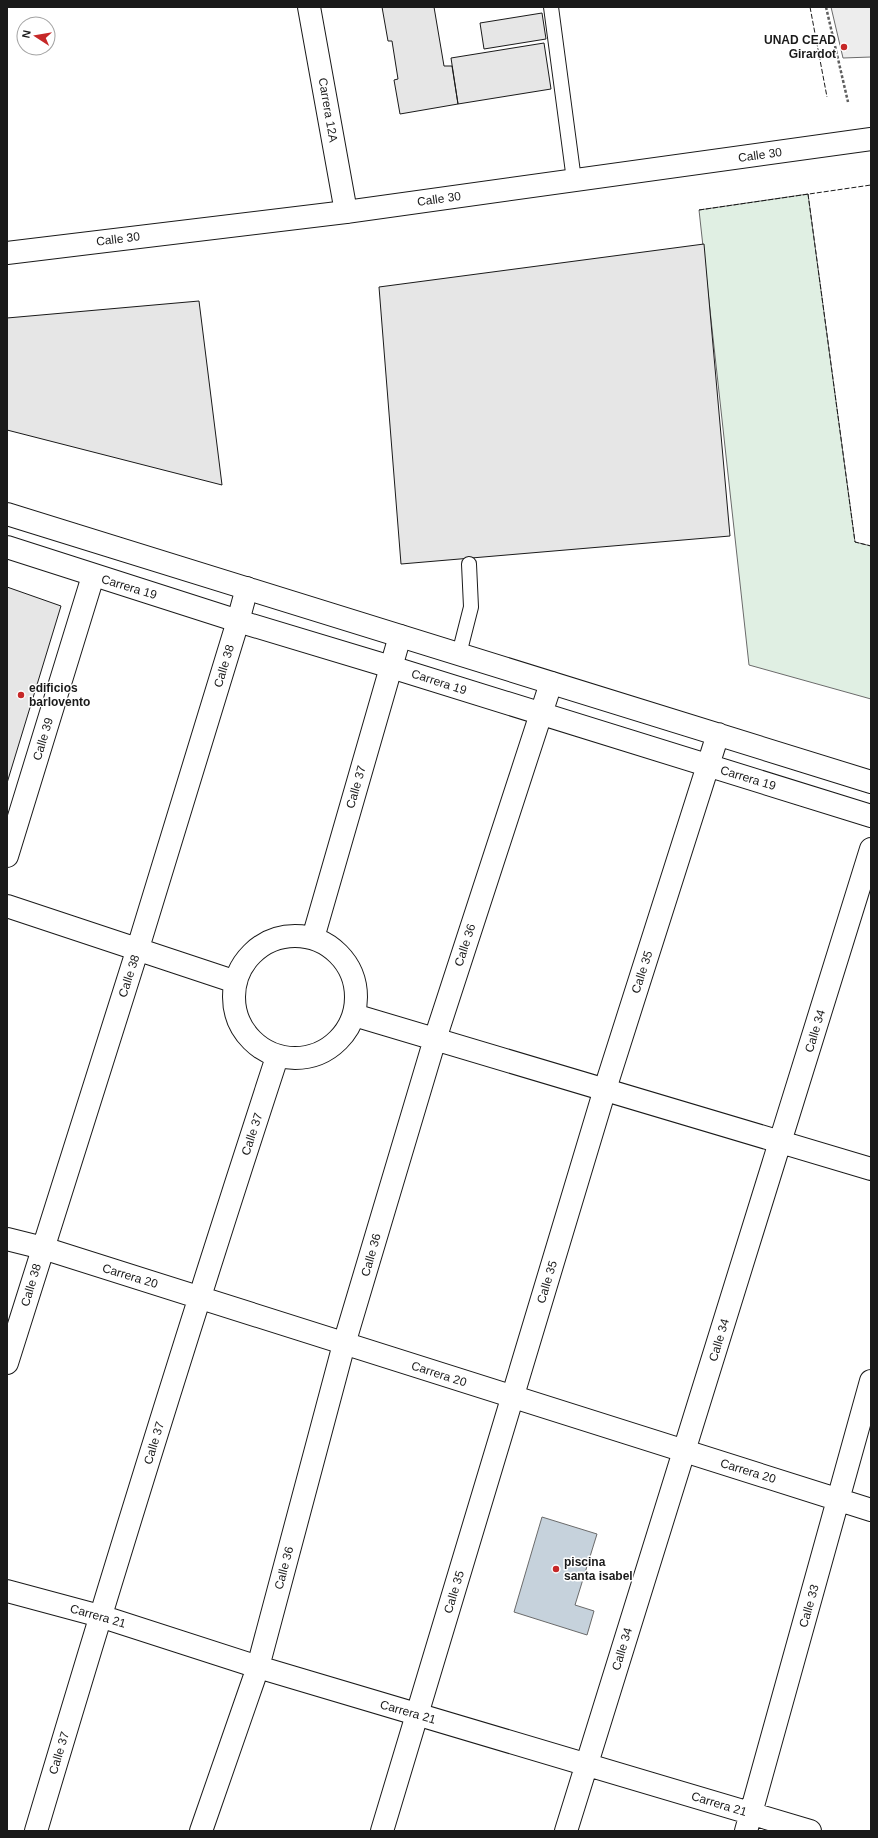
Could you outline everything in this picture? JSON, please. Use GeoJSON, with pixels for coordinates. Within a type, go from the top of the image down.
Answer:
{"type":"FeatureCollection","features":[{"type":"Feature","properties":{"kind":"street","name":"Carrera 12A"},"geometry":{"type":"LineString","coordinates":[[309,7],[346,212]]}},
{"type":"Feature","properties":{"kind":"street","name":"Calle 30"},"geometry":{"type":"LineString","coordinates":[[7,253],[346,212],[871,139]]}},
{"type":"Feature","properties":{"kind":"street"},"geometry":{"type":"LineString","coordinates":[[7,514],[871,782]]}},
{"type":"Feature","properties":{"kind":"street","name":"Carrera 19"},"geometry":{"type":"LineString","coordinates":[[7,547],[238,621],[871,816]]}},
{"type":"Feature","properties":{"kind":"street","name":"Calle 39"},"geometry":{"type":"LineString","coordinates":[[7,856],[94,576]]}},
{"type":"Feature","properties":{"kind":"street","name":"Calle 38"},"geometry":{"type":"LineString","coordinates":[[7,1362],[138,948],[247,588]]}},
{"type":"Feature","properties":{"kind":"street","name":"Calle 37"},"geometry":{"type":"LineString","coordinates":[[313,938],[400,636]]}},
{"type":"Feature","properties":{"kind":"street","name":"Calle 36"},"geometry":{"type":"LineString","coordinates":[[201,1831],[258,1667],[344,1344],[435,1039],[551,683]]}},
{"type":"Feature","properties":{"kind":"street","name":"Calle 35"},"geometry":{"type":"LineString","coordinates":[[382,1831],[605,1089],[718,734]]}},
{"type":"Feature","properties":{"kind":"street","name":"Calle 34"},"geometry":{"type":"LineString","coordinates":[[566,1831],[871,849]]}},
{"type":"Feature","properties":{"kind":"street"},"geometry":{"type":"LineString","coordinates":[[7,906],[138,948],[236,982]]}},
{"type":"Feature","properties":{"kind":"street"},"geometry":{"type":"LineString","coordinates":[[293,935],[313,938],[330,946],[344,959],[354,976],[357,996],[354,1015],[346,1032],[332,1047],[315,1056],[296,1059],[276,1057],[260,1048],[246,1035],[237,1019],[233,1000],[236,982],[243,963],[257,949],[274,939],[293,935]]}},
{"type":"Feature","properties":{"kind":"street"},"geometry":{"type":"LineString","coordinates":[[354,1015],[871,1169]]}},
{"type":"Feature","properties":{"kind":"street","name":"Calle 37"},"geometry":{"type":"LineString","coordinates":[[36,1831],[100,1616],[199,1297],[276,1057]]}},
{"type":"Feature","properties":{"kind":"street","name":"Carrera 20"},"geometry":{"type":"LineString","coordinates":[[7,1239],[43,1248],[871,1510]]}},
{"type":"Feature","properties":{"kind":"street","name":"Calle 33"},"geometry":{"type":"LineString","coordinates":[[749,1822],[871,1382]]}},
{"type":"Feature","properties":{"kind":"street","name":"Carrera 21"},"geometry":{"type":"LineString","coordinates":[[7,1591],[100,1616],[258,1667],[586,1765],[749,1822],[810,1831]]}},
{"type":"Feature","properties":{"kind":"lane"},"geometry":{"type":"LineString","coordinates":[[551,7],[574,180]]}},
{"type":"Feature","properties":{"kind":"lane"},"geometry":{"type":"LineString","coordinates":[[459,654],[471,607],[469,564]]}},
{"type":"Feature","properties":{"kind":"path"},"geometry":{"type":"LineString","coordinates":[[826,7],[848,102]]}},
{"type":"Feature","properties":{"kind":"green space"},"geometry":{"type":"Polygon","coordinates":[[[808,194],[855,542],[871,546],[871,699],[749,665],[699,210],[808,194]]]}},
{"type":"Feature","properties":{"kind":"shaded area"},"geometry":{"type":"Polygon","coordinates":[[[831,7],[871,7],[871,57],[843,58],[831,7]]]}},
{"type":"Feature","properties":{"kind":"shaded area","name":"piscina santa isabel"},"geometry":{"type":"Polygon","coordinates":[[[542,1517],[597,1534],[575,1605],[594,1611],[587,1635],[514,1612],[542,1517]]]}},
{"type":"Feature","properties":{"kind":"building"},"geometry":{"type":"Polygon","coordinates":[[[382,7],[434,7],[444,66],[452,66],[458,104],[400,114],[394,80],[398,79],[392,41],[388,41],[382,7]]]}},
{"type":"Feature","properties":{"kind":"building"},"geometry":{"type":"Polygon","coordinates":[[[542,13],[546,39],[484,49],[480,23],[542,13]]]}},
{"type":"Feature","properties":{"kind":"building"},"geometry":{"type":"Polygon","coordinates":[[[544,43],[551,89],[458,104],[451,58],[544,43]]]}},
{"type":"Feature","properties":{"kind":"building"},"geometry":{"type":"Polygon","coordinates":[[[704,244],[730,536],[401,564],[379,287],[704,244]]]}},
{"type":"Feature","properties":{"kind":"building"},"geometry":{"type":"Polygon","coordinates":[[[199,301],[222,485],[7,430],[7,318],[199,301]]]}},
{"type":"Feature","properties":{"kind":"building","name":"edificios barlovento"},"geometry":{"type":"Polygon","coordinates":[[[7,587],[61,606],[7,783],[7,587]]]}},
{"type":"Feature","properties":{"kind":"fence"},"geometry":{"type":"LineString","coordinates":[[810,7],[827,97]]}},
{"type":"Feature","properties":{"kind":"fence"},"geometry":{"type":"LineString","coordinates":[[699,210],[871,185]]}},
{"type":"Feature","properties":{"kind":"fence"},"geometry":{"type":"LineString","coordinates":[[808,194],[855,542],[871,546]]}},
{"type":"Feature","properties":{"kind":"place","name":"UNAD CEAD Girardot"},"geometry":{"type":"Point","coordinates":[844,47]}},
{"type":"Feature","properties":{"kind":"place","name":"edificios barlovento"},"geometry":{"type":"Point","coordinates":[21,695]}},
{"type":"Feature","properties":{"kind":"place","name":"piscina santa isabel"},"geometry":{"type":"Point","coordinates":[556,1569]}}]}
